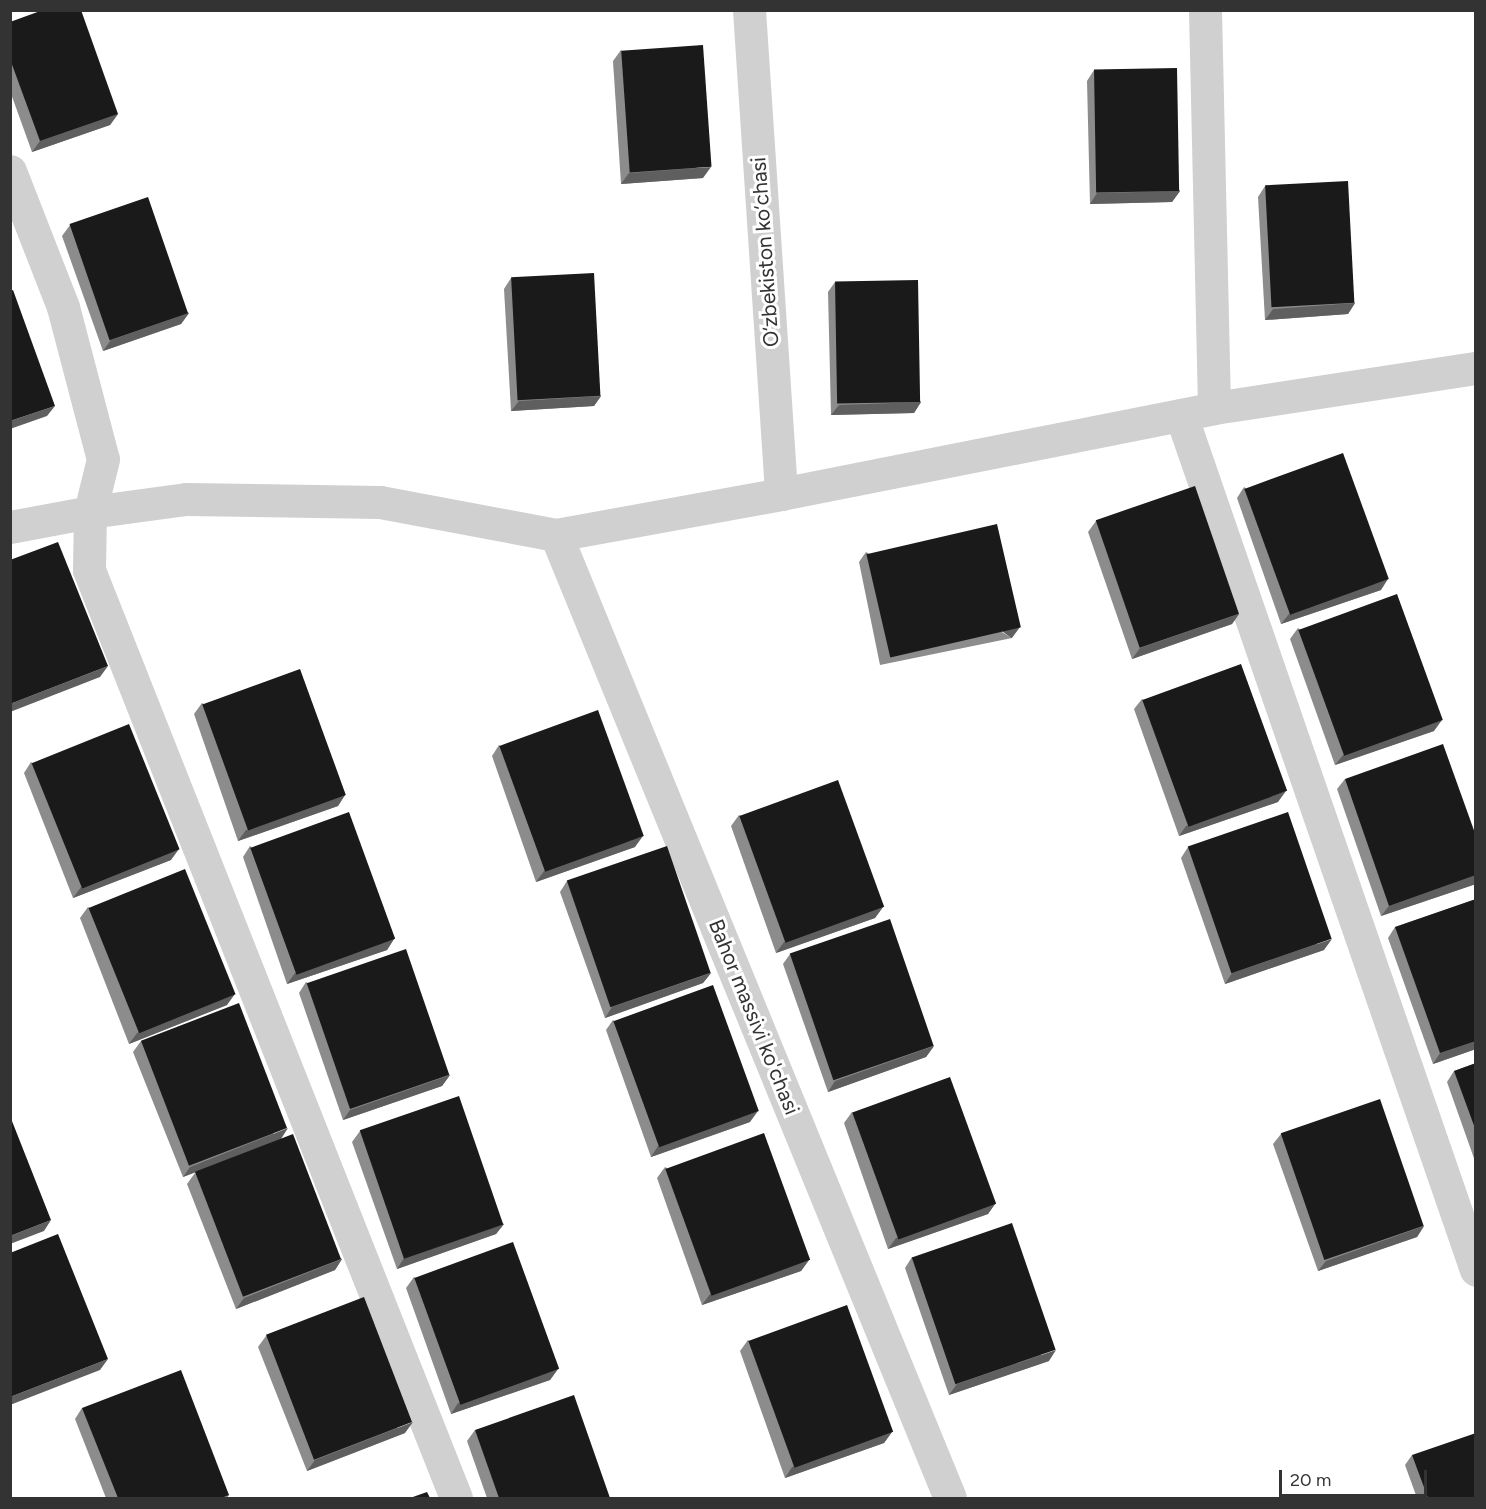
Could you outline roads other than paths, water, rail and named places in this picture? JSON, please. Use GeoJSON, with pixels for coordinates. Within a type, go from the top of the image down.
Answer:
{"type":"FeatureCollection","features":[{"type":"Feature","properties":{"kind":"street","name":"O‘zbekiston ko‘chasi"},"geometry":{"type":"LineString","coordinates":[[749,10],[781,494]]}},
{"type":"Feature","properties":{"kind":"street"},"geometry":{"type":"LineString","coordinates":[[1205,10],[1214,408]]}},
{"type":"Feature","properties":{"kind":"street"},"geometry":{"type":"LineString","coordinates":[[10,171],[63,307],[103,459],[90,512],[89,570],[456,1498]]}},
{"type":"Feature","properties":{"kind":"street"},"geometry":{"type":"LineString","coordinates":[[10,527],[90,512],[186,499],[380,502],[556,535],[781,494],[1214,408],[1476,368]]}},
{"type":"Feature","properties":{"kind":"street"},"geometry":{"type":"LineString","coordinates":[[1180,415],[1476,1270]]}},
{"type":"Feature","properties":{"kind":"street","name":"Bahor massivi ko'chasi"},"geometry":{"type":"LineString","coordinates":[[556,535],[950,1498]]}}]}
